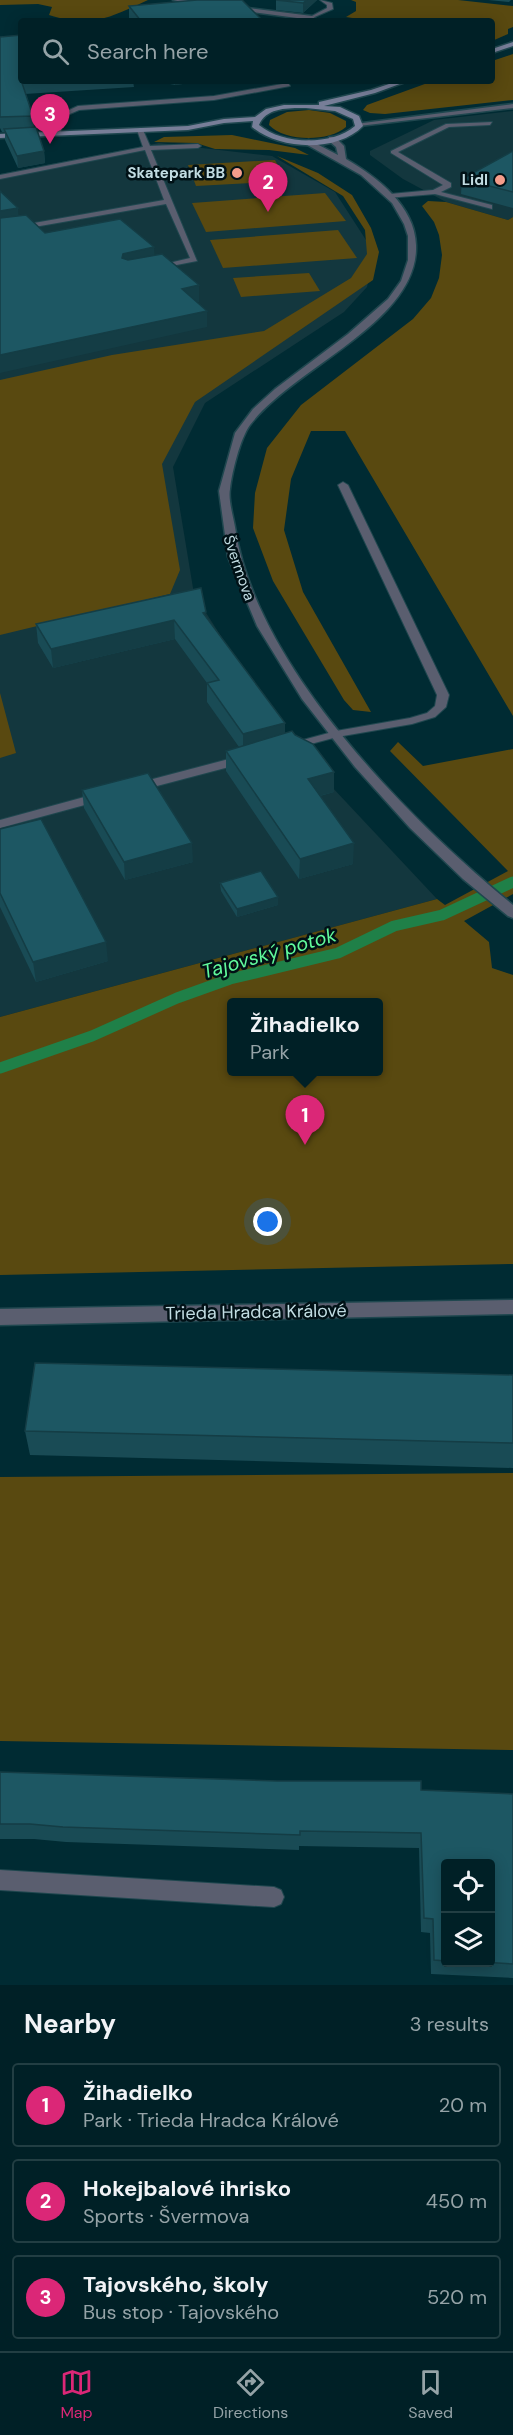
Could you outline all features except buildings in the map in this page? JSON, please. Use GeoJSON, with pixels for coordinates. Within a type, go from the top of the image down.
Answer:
{"type":"FeatureCollection","features":[{"type":"Feature","properties":{"kind":"main road"},"geometry":{"type":"LineString","coordinates":[[495,50],[513,44]]}},
{"type":"Feature","properties":{"kind":"main road"},"geometry":{"type":"LineString","coordinates":[[0,136],[188,128],[256,119],[262,114],[279,108],[316,106],[397,84]]}},
{"type":"Feature","properties":{"kind":"main road"},"geometry":{"type":"LineString","coordinates":[[340,110],[374,92]]}},
{"type":"Feature","properties":{"kind":"main road"},"geometry":{"type":"LineString","coordinates":[[256,119],[255,125],[260,130],[281,139],[306,142],[332,140],[352,133],[358,121],[340,110],[316,106]]}},
{"type":"Feature","properties":{"kind":"main road"},"geometry":{"type":"LineString","coordinates":[[188,128],[220,130]]}},
{"type":"Feature","properties":{"kind":"main road"},"geometry":{"type":"LineString","coordinates":[[245,131],[260,130]]}},
{"type":"Feature","properties":{"kind":"street"},"geometry":{"type":"LineString","coordinates":[[176,0],[208,5]]}},
{"type":"Feature","properties":{"kind":"street"},"geometry":{"type":"LineString","coordinates":[[219,6],[312,18]]}},
{"type":"Feature","properties":{"kind":"street"},"geometry":{"type":"LineString","coordinates":[[358,121],[513,106]]}},
{"type":"Feature","properties":{"kind":"street","name":"Švermova"},"geometry":{"type":"LineString","coordinates":[[332,140],[340,146],[343,160]]}},
{"type":"Feature","properties":{"kind":"street","name":"Švermova"},"geometry":{"type":"LineString","coordinates":[[306,142],[317,150],[343,160],[397,203],[412,236],[413,254],[408,272],[388,305],[368,324],[292,378],[250,419],[231,451],[225,472],[223,501],[226,532],[238,572],[259,621],[313,705],[445,856],[507,908]]}},
{"type":"Feature","properties":{"kind":"street","name":"Trieda Hradca Králové"},"geometry":{"type":"LineString","coordinates":[[0,1317],[513,1307]]}},
{"type":"Feature","properties":{"kind":"lane"},"geometry":{"type":"LineString","coordinates":[[312,18],[330,9],[330,4],[323,0]]}},
{"type":"Feature","properties":{"kind":"lane"},"geometry":{"type":"LineString","coordinates":[[58,134],[60,116],[78,108],[214,98],[288,85]]}},
{"type":"Feature","properties":{"kind":"lane"},"geometry":{"type":"LineString","coordinates":[[481,110],[493,120],[490,123]]}},
{"type":"Feature","properties":{"kind":"lane"},"geometry":{"type":"LineString","coordinates":[[470,111],[482,121],[490,123]]}},
{"type":"Feature","properties":{"kind":"lane"},"geometry":{"type":"LineString","coordinates":[[435,192],[448,185],[393,152],[448,125],[490,123]]}},
{"type":"Feature","properties":{"kind":"lane"},"geometry":{"type":"LineString","coordinates":[[140,130],[194,259],[150,268]]}},
{"type":"Feature","properties":{"kind":"lane"},"geometry":{"type":"LineString","coordinates":[[0,177],[147,148],[198,146]]}},
{"type":"Feature","properties":{"kind":"lane"},"geometry":{"type":"LineString","coordinates":[[390,196],[435,192],[489,207]]}},
{"type":"Feature","properties":{"kind":"lane"},"geometry":{"type":"LineString","coordinates":[[0,231],[168,201]]}},
{"type":"Feature","properties":{"kind":"lane"},"geometry":{"type":"LineString","coordinates":[[284,748],[336,734],[412,721],[431,715],[440,706],[443,695],[343,484]]}},
{"type":"Feature","properties":{"kind":"lane"},"geometry":{"type":"LineString","coordinates":[[0,824],[253,756]]}},
{"type":"Feature","properties":{"kind":"lane"},"geometry":{"type":"LineString","coordinates":[[0,1880],[274,1897]]}},
{"type":"Feature","properties":{"kind":"shaded area"},"geometry":{"type":"Polygon","coordinates":[[[0,0],[148,0],[104,18],[60,18],[49,15],[52,7],[38,4],[0,5],[0,0]]]}},
{"type":"Feature","properties":{"kind":"shaded area"},"geometry":{"type":"Polygon","coordinates":[[[351,0],[458,0],[513,6],[513,27],[508,29],[508,34],[495,40],[495,18],[346,17],[356,11],[356,2],[351,0]]]}},
{"type":"Feature","properties":{"kind":"shaded area"},"geometry":{"type":"Polygon","coordinates":[[[513,54],[513,100],[385,114],[363,110],[367,105],[425,84],[495,84],[495,60],[513,54]]]}},
{"type":"Feature","properties":{"kind":"shaded area"},"geometry":{"type":"Polygon","coordinates":[[[309,110],[330,113],[346,121],[346,127],[329,135],[307,138],[285,135],[269,125],[270,120],[287,112],[309,110]]]}},
{"type":"Feature","properties":{"kind":"shaded area"},"geometry":{"type":"Polygon","coordinates":[[[513,111],[513,217],[508,220],[446,202],[403,179],[370,155],[370,151],[434,120],[513,111]]]}},
{"type":"Feature","properties":{"kind":"shaded area"},"geometry":{"type":"Polygon","coordinates":[[[232,135],[295,148],[309,155],[269,150],[215,149],[196,143],[154,142],[164,137],[232,135]]]}},
{"type":"Feature","properties":{"kind":"shaded area"},"geometry":{"type":"Polygon","coordinates":[[[159,143],[272,156],[335,192],[375,254],[367,287],[344,312],[205,403],[173,467],[194,594],[286,738],[437,899],[0,1017],[0,174],[159,143]]]}},
{"type":"Feature","properties":{"kind":"shaded area"},"geometry":{"type":"Polygon","coordinates":[[[277,156],[318,173],[352,195],[371,228],[379,252],[373,280],[195,402],[162,464],[180,570],[170,594],[0,635],[0,380],[112,355],[264,331],[351,278],[367,254],[365,230],[343,196],[277,156]]]}},
{"type":"Feature","properties":{"kind":"shaded area","name":"Skatepark BB"},"geometry":{"type":"Polygon","coordinates":[[[275,160],[286,181],[196,186],[188,165],[275,160]]]}},
{"type":"Feature","properties":{"kind":"shaded area"},"geometry":{"type":"Polygon","coordinates":[[[325,193],[346,221],[206,232],[192,203],[325,193]]]}},
{"type":"Feature","properties":{"kind":"shaded area"},"geometry":{"type":"Polygon","coordinates":[[[428,201],[446,202],[508,220],[513,217],[513,716],[345,431],[311,431],[291,479],[284,530],[303,592],[371,712],[353,710],[344,700],[273,581],[253,528],[255,493],[267,448],[301,405],[413,319],[431,298],[439,278],[442,255],[434,222],[422,206],[428,201]]]}},
{"type":"Feature","properties":{"kind":"shaded area"},"geometry":{"type":"Polygon","coordinates":[[[338,230],[357,258],[223,268],[210,240],[338,230]]]}},
{"type":"Feature","properties":{"kind":"shaded area"},"geometry":{"type":"Polygon","coordinates":[[[309,273],[320,291],[241,297],[233,278],[309,273]]]}},
{"type":"Feature","properties":{"kind":"shaded area"},"geometry":{"type":"Polygon","coordinates":[[[0,693],[16,753],[0,758],[0,693]]]}},
{"type":"Feature","properties":{"kind":"shaded area"},"geometry":{"type":"Polygon","coordinates":[[[398,742],[423,766],[513,749],[513,894],[464,921],[489,942],[492,968],[513,975],[513,1264],[0,1275],[0,1017],[437,899],[445,905],[508,871],[390,751],[398,742]]]}},
{"type":"Feature","properties":{"kind":"shaded area"},"geometry":{"type":"Polygon","coordinates":[[[513,1473],[513,1750],[0,1741],[0,1477],[513,1473]]]}},
{"type":"Feature","properties":{"kind":"waterway","name":"Tajovský potok"},"geometry":{"type":"LineString","coordinates":[[0,1068],[92,1036],[177,998],[230,979],[338,953],[394,926],[442,915],[513,882]]}},
{"type":"Feature","properties":{"kind":"place","name":"Tajovského, školy"},"geometry":{"type":"Point","coordinates":[50,144]}},
{"type":"Feature","properties":{"kind":"place","name":"Skatepark BB"},"geometry":{"type":"Point","coordinates":[237,173]}},
{"type":"Feature","properties":{"kind":"place","name":"Lidl"},"geometry":{"type":"Point","coordinates":[500,180]}},
{"type":"Feature","properties":{"kind":"place","name":"Hokejbalové ihrisko"},"geometry":{"type":"Point","coordinates":[268,212]}},
{"type":"Feature","properties":{"kind":"place","name":"Žihadielko"},"geometry":{"type":"Point","coordinates":[305,1145]}}]}
